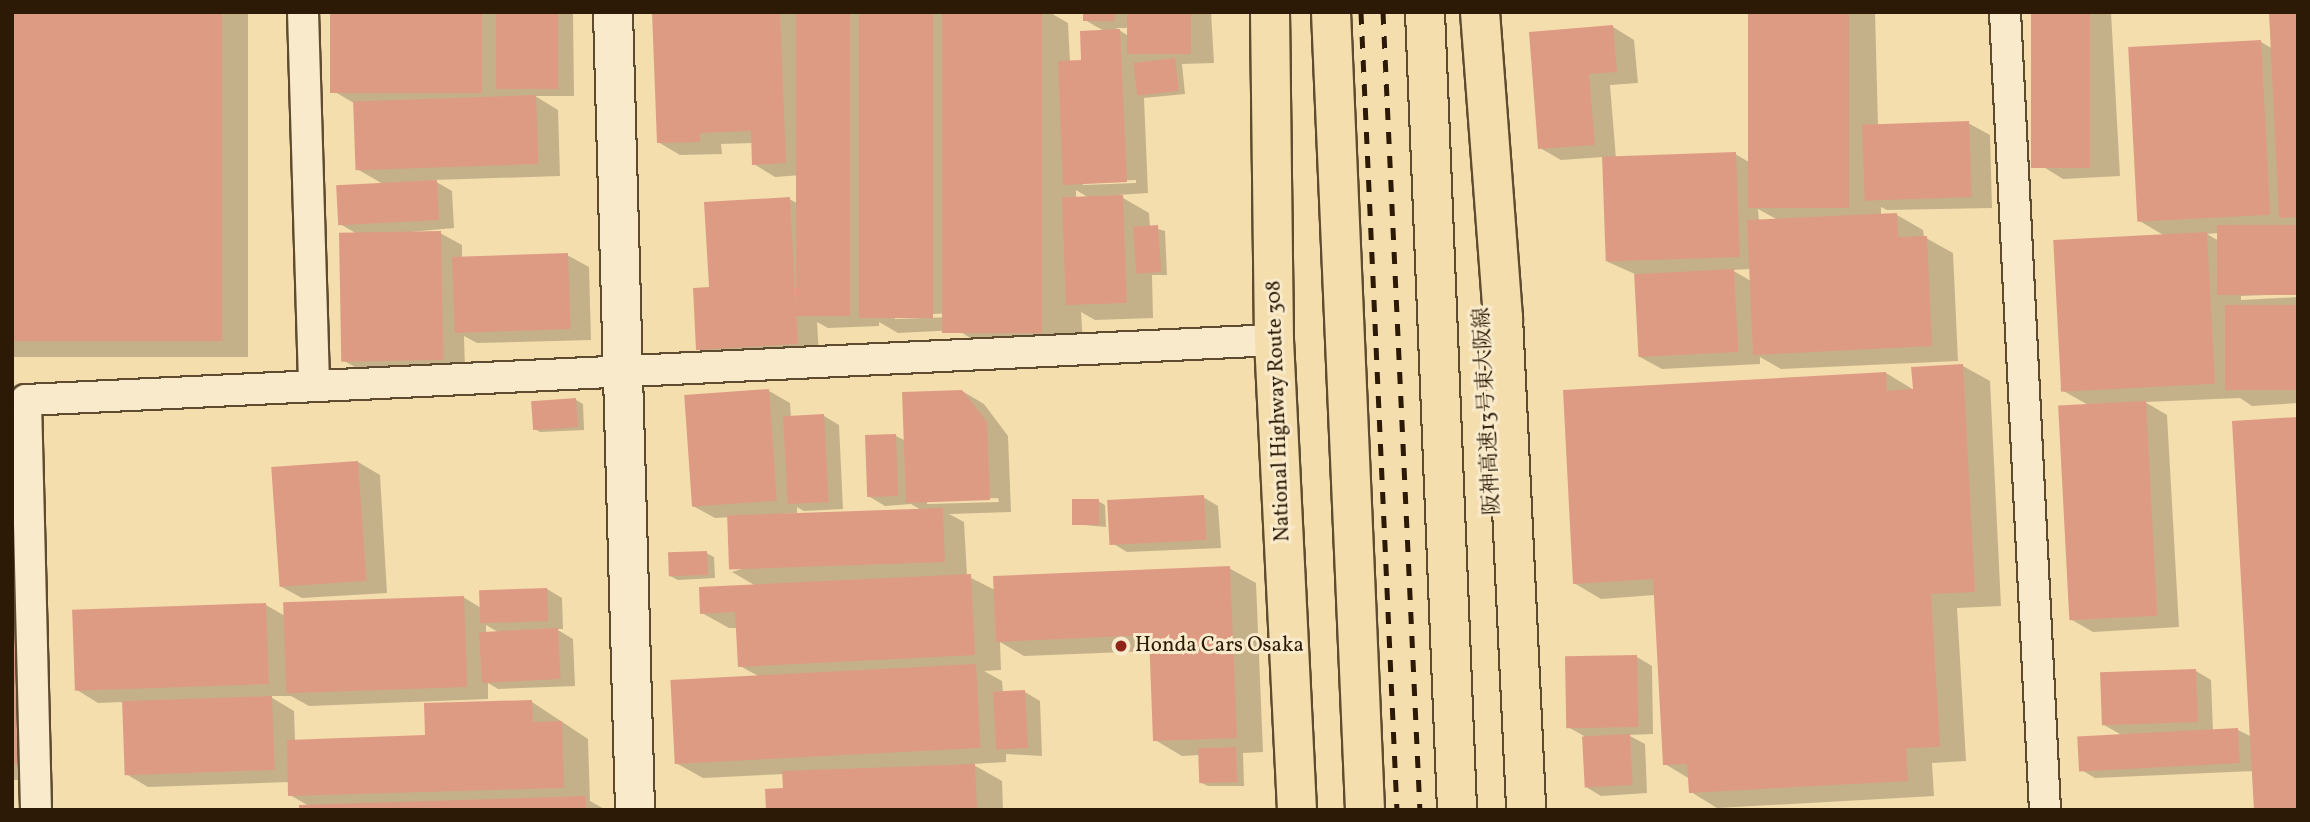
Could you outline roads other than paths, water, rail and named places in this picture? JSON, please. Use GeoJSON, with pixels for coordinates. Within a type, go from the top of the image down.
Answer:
{"type":"FeatureCollection","features":[{"type":"Feature","properties":{"kind":"highway","name":"National Highway Route 308"},"geometry":{"type":"LineString","coordinates":[[1270,12],[1274,340],[1297,810]]}},
{"type":"Feature","properties":{"kind":"highway"},"geometry":{"type":"LineString","coordinates":[[1291,12],[1300,453],[1315,810]]}},
{"type":"Feature","properties":{"kind":"highway"},"geometry":{"type":"LineString","coordinates":[[1331,12],[1365,810]]}},
{"type":"Feature","properties":{"kind":"highway"},"geometry":{"type":"LineString","coordinates":[[1425,12],[1457,810]]}},
{"type":"Feature","properties":{"kind":"highway","name":"阪神高速13号東大阪線"},"geometry":{"type":"LineString","coordinates":[[1463,12],[1509,810]]}},
{"type":"Feature","properties":{"kind":"highway"},"geometry":{"type":"LineString","coordinates":[[1480,12],[1503,318],[1526,810]]}},
{"type":"Feature","properties":{"kind":"street"},"geometry":{"type":"LineString","coordinates":[[303,12],[314,386]]}},
{"type":"Feature","properties":{"kind":"street"},"geometry":{"type":"LineString","coordinates":[[613,12],[635,810]]}},
{"type":"Feature","properties":{"kind":"street"},"geometry":{"type":"LineString","coordinates":[[2005,12],[2045,810]]}},
{"type":"Feature","properties":{"kind":"street"},"geometry":{"type":"LineString","coordinates":[[37,810],[19,401],[1274,340]]}},
{"type":"Feature","properties":{"kind":"railway"},"geometry":{"type":"LineString","coordinates":[[1361,12],[1397,810]]}},
{"type":"Feature","properties":{"kind":"railway"},"geometry":{"type":"LineString","coordinates":[[1383,12],[1420,810]]}},
{"type":"Feature","properties":{"kind":"place","name":"Honda Cars Osaka"},"geometry":{"type":"Point","coordinates":[1121,646]}}]}
